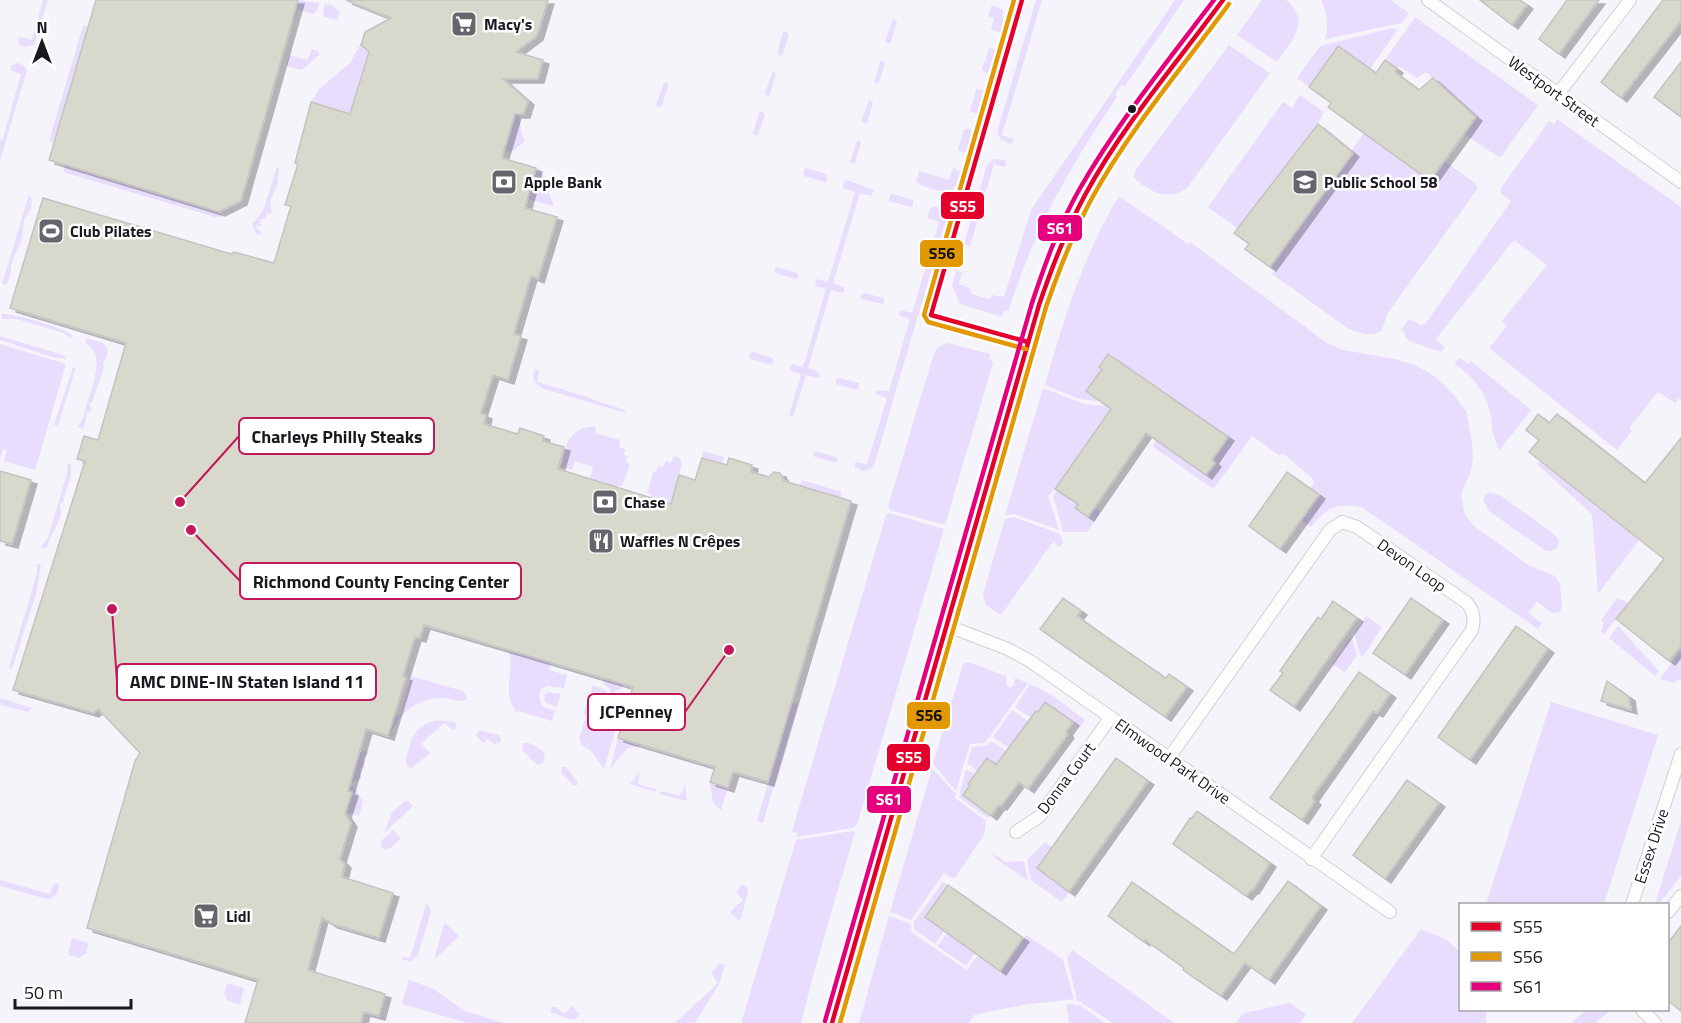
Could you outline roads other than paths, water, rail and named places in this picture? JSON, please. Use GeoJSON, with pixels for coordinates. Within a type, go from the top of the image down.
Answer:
{"type":"FeatureCollection","features":[{"type":"Feature","properties":{"kind":"street"},"geometry":{"type":"LineString","coordinates":[[832,1023],[1051,269],[1071,223],[1102,168],[1133,120],[1223,0]]}},
{"type":"Feature","properties":{"kind":"street","name":"Westport Street"},"geometry":{"type":"LineString","coordinates":[[1428,0],[1681,182]]}},
{"type":"Feature","properties":{"kind":"street"},"geometry":{"type":"LineString","coordinates":[[1558,94],[1630,0]]}},
{"type":"Feature","properties":{"kind":"street","name":"Devon Loop"},"geometry":{"type":"LineString","coordinates":[[1169,758],[1330,530],[1342,522],[1357,527],[1466,602],[1474,615],[1472,630],[1311,859]]}},
{"type":"Feature","properties":{"kind":"street","name":"Elmwood Park Drive"},"geometry":{"type":"LineString","coordinates":[[948,627],[1008,649],[1030,661],[1390,912]]}},
{"type":"Feature","properties":{"kind":"street","name":"Donna Court"},"geometry":{"type":"LineString","coordinates":[[1016,832],[1040,816],[1111,717]]}},
{"type":"Feature","properties":{"kind":"street","name":"Essex Drive"},"geometry":{"type":"LineString","coordinates":[[1632,903],[1681,754]]}},
{"type":"Feature","properties":{"kind":"street"},"geometry":{"type":"LineString","coordinates":[[1669,911],[1681,896]]}},
{"type":"Feature","properties":{"kind":"street"},"geometry":{"type":"LineString","coordinates":[[1643,1011],[1655,1023]]}},
{"type":"Feature","properties":{"kind":"place","name":"Macy's"},"geometry":{"type":"Point","coordinates":[464,24]}},
{"type":"Feature","properties":{"kind":"place","name":"Apple Bank"},"geometry":{"type":"Point","coordinates":[504,182]}},
{"type":"Feature","properties":{"kind":"place","name":"Public School 58"},"geometry":{"type":"Point","coordinates":[1305,182]}},
{"type":"Feature","properties":{"kind":"place","name":"Club Pilates"},"geometry":{"type":"Point","coordinates":[51,231]}},
{"type":"Feature","properties":{"kind":"place","name":"Charleys Philly Steaks"},"geometry":{"type":"Point","coordinates":[180,502]}},
{"type":"Feature","properties":{"kind":"place","name":"Chase"},"geometry":{"type":"Point","coordinates":[605,502]}},
{"type":"Feature","properties":{"kind":"place","name":"Richmond County Fencing Center"},"geometry":{"type":"Point","coordinates":[191,530]}},
{"type":"Feature","properties":{"kind":"place","name":"Waffles N Crȇpes"},"geometry":{"type":"Point","coordinates":[601,541]}},
{"type":"Feature","properties":{"kind":"place","name":"AMC DINE-IN Staten Island 11"},"geometry":{"type":"Point","coordinates":[112,609]}},
{"type":"Feature","properties":{"kind":"place","name":"JCPenney"},"geometry":{"type":"Point","coordinates":[729,650]}},
{"type":"Feature","properties":{"kind":"place","name":"Lidl"},"geometry":{"type":"Point","coordinates":[206,916]}}]}
